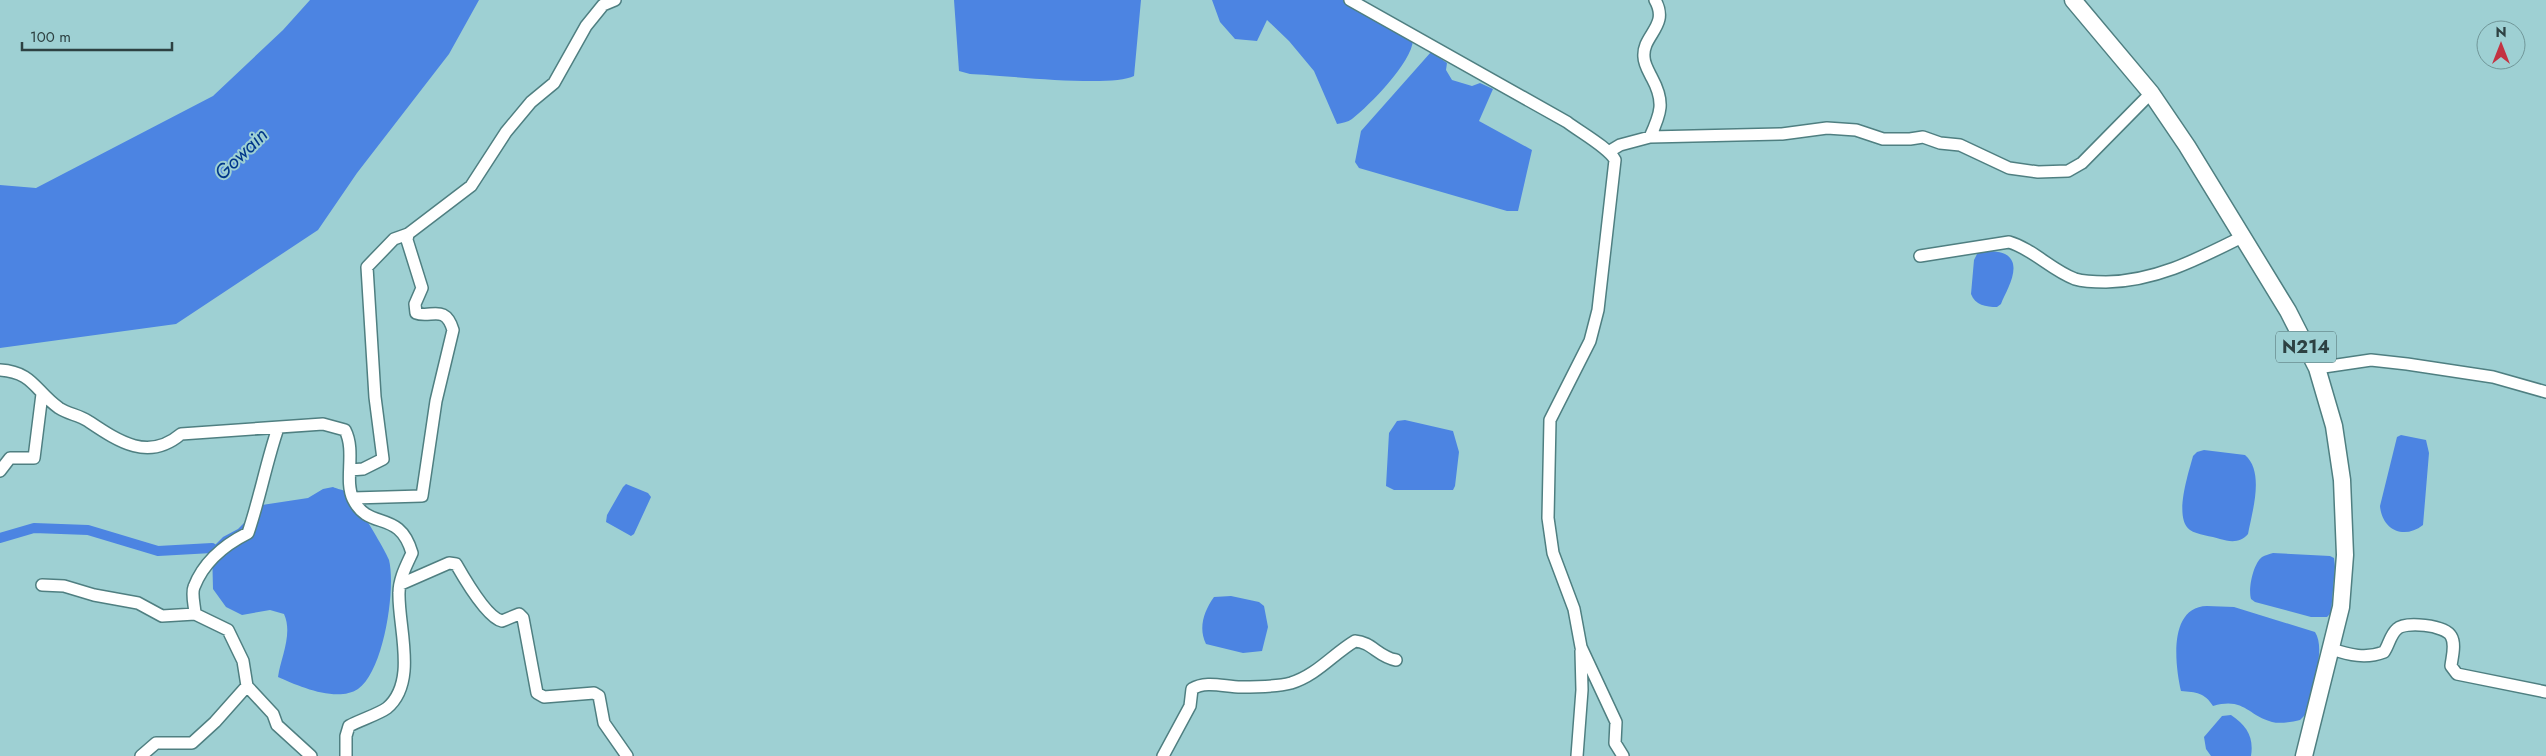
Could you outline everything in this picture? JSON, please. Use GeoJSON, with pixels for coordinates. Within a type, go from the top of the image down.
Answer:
{"type":"FeatureCollection","features":[{"type":"Feature","properties":{"kind":"highway","name":"N214"},"geometry":{"type":"LineString","coordinates":[[2073,0],[2151,93],[2188,146],[2288,311],[2317,368],[2334,426],[2342,480],[2345,555],[2341,607],[2304,756]]}},
{"type":"Feature","properties":{"kind":"street"},"geometry":{"type":"LineString","coordinates":[[350,470],[363,468],[383,459],[376,397],[367,267],[394,239],[408,234],[471,186],[506,132],[532,102],[554,83],[586,26],[603,5],[614,0]]}},
{"type":"Feature","properties":{"kind":"street"},"geometry":{"type":"LineString","coordinates":[[1350,0],[1567,122],[1593,142],[1610,151],[1615,160],[1598,310],[1590,341],[1550,420],[1548,464],[1550,532],[1553,553],[1574,609],[1581,647],[1582,690],[1577,756]]}},
{"type":"Feature","properties":{"kind":"street"},"geometry":{"type":"LineString","coordinates":[[1650,137],[1660,115],[1661,103],[1658,88],[1644,58],[1645,46],[1657,28],[1660,19],[1659,7],[1655,0]]}},
{"type":"Feature","properties":{"kind":"street"},"geometry":{"type":"LineString","coordinates":[[1610,151],[1620,145],[1650,137],[1762,135],[1827,128],[1847,129],[1883,139],[1910,139],[1923,136],[1940,143],[1960,145],[2009,168],[2038,172],[2068,171],[2082,163],[2151,93]]}},
{"type":"Feature","properties":{"kind":"street"},"geometry":{"type":"LineString","coordinates":[[353,498],[422,496],[436,401],[453,330],[450,321],[444,316],[432,312],[419,315],[416,313],[415,304],[422,288],[407,240],[408,234]]}},
{"type":"Feature","properties":{"kind":"street"},"geometry":{"type":"LineString","coordinates":[[1920,256],[2009,242],[2021,246],[2050,266],[2076,279],[2090,282],[2124,281],[2141,279],[2192,263],[2242,236]]}},
{"type":"Feature","properties":{"kind":"street"},"geometry":{"type":"LineString","coordinates":[[2317,368],[2371,360],[2493,377],[2546,392]]}},
{"type":"Feature","properties":{"kind":"street"},"geometry":{"type":"LineString","coordinates":[[0,370],[16,371],[29,378],[42,394],[61,410],[86,420],[108,436],[145,449],[168,445],[181,434],[323,424],[345,430],[350,440],[350,470],[353,498],[369,517],[394,524],[407,538],[412,553],[399,592],[404,652],[402,687],[387,708],[349,726],[346,736],[346,756]]}},
{"type":"Feature","properties":{"kind":"street"},"geometry":{"type":"LineString","coordinates":[[0,471],[10,458],[34,458],[42,394]]}},
{"type":"Feature","properties":{"kind":"street"},"geometry":{"type":"LineString","coordinates":[[195,614],[193,588],[215,553],[230,542],[248,533],[260,498],[264,468],[278,428]]}},
{"type":"Feature","properties":{"kind":"street"},"geometry":{"type":"LineString","coordinates":[[401,584],[449,563],[456,564],[475,596],[496,618],[502,621],[519,614],[524,618],[537,693],[544,697],[594,693],[600,696],[604,723],[627,756]]}},
{"type":"Feature","properties":{"kind":"street"},"geometry":{"type":"LineString","coordinates":[[42,585],[64,586],[94,595],[138,603],[162,616],[195,614],[228,630],[244,661],[247,686],[273,714],[277,725],[311,756]]}},
{"type":"Feature","properties":{"kind":"street"},"geometry":{"type":"LineString","coordinates":[[2332,649],[2349,655],[2373,656],[2384,652],[2398,628],[2403,625],[2430,626],[2446,630],[2450,634],[2454,645],[2451,666],[2457,674],[2546,692]]}},
{"type":"Feature","properties":{"kind":"street"},"geometry":{"type":"LineString","coordinates":[[1162,756],[1190,706],[1192,690],[1196,687],[1205,684],[1241,687],[1290,683],[1308,676],[1355,640],[1369,644],[1384,658],[1396,660]]}},
{"type":"Feature","properties":{"kind":"street"},"geometry":{"type":"LineString","coordinates":[[1581,647],[1616,722],[1616,744],[1623,756]]}},
{"type":"Feature","properties":{"kind":"street"},"geometry":{"type":"LineString","coordinates":[[141,756],[156,743],[192,743],[215,722],[247,686]]}},
{"type":"Feature","properties":{"kind":"water","name":"Gowain"},"geometry":{"type":"Polygon","coordinates":[[[310,0],[479,0],[449,54],[357,173],[318,230],[176,324],[0,348],[0,185],[36,188],[213,96],[283,30],[310,0]]]}},
{"type":"Feature","properties":{"kind":"water"},"geometry":{"type":"Polygon","coordinates":[[[954,0],[1141,0],[1134,76],[1103,81],[1080,81],[970,74],[959,71],[954,0]]]}},
{"type":"Feature","properties":{"kind":"water"},"geometry":{"type":"Polygon","coordinates":[[[1212,0],[1344,0],[1413,40],[1411,49],[1406,60],[1379,94],[1352,119],[1337,124],[1314,71],[1289,41],[1267,20],[1257,41],[1235,39],[1220,22],[1212,0]]]}},
{"type":"Feature","properties":{"kind":"water"},"geometry":{"type":"Polygon","coordinates":[[[1431,52],[1447,63],[1446,70],[1452,80],[1472,86],[1480,83],[1493,89],[1479,121],[1532,150],[1518,211],[1507,211],[1359,168],[1355,162],[1361,131],[1431,52]]]}},
{"type":"Feature","properties":{"kind":"water"},"geometry":{"type":"Polygon","coordinates":[[[1981,250],[2005,254],[2013,264],[2012,278],[2001,304],[1997,307],[1981,305],[1975,301],[1971,294],[1974,260],[1981,250]]]}},
{"type":"Feature","properties":{"kind":"water"},"geometry":{"type":"Polygon","coordinates":[[[1405,420],[1453,431],[1459,452],[1453,490],[1394,490],[1386,486],[1389,433],[1397,421],[1405,420]]]}},
{"type":"Feature","properties":{"kind":"water"},"geometry":{"type":"Polygon","coordinates":[[[2401,435],[2426,440],[2429,453],[2423,525],[2409,532],[2402,532],[2389,527],[2380,506],[2397,437],[2401,435]]]}},
{"type":"Feature","properties":{"kind":"water"},"geometry":{"type":"Polygon","coordinates":[[[2204,450],[2245,455],[2251,462],[2256,482],[2256,493],[2248,534],[2242,539],[2228,541],[2200,534],[2190,530],[2185,524],[2182,506],[2188,473],[2193,456],[2197,452],[2204,450]]]}},
{"type":"Feature","properties":{"kind":"water"},"geometry":{"type":"Polygon","coordinates":[[[626,484],[648,493],[651,497],[634,534],[631,536],[606,522],[607,515],[626,484]]]}},
{"type":"Feature","properties":{"kind":"water"},"geometry":{"type":"Polygon","coordinates":[[[333,487],[347,492],[356,503],[387,555],[391,573],[386,628],[375,665],[367,679],[358,689],[349,693],[339,694],[318,692],[278,677],[287,637],[284,614],[270,610],[242,615],[226,607],[213,589],[212,548],[223,537],[238,529],[262,505],[308,498],[323,489],[333,487]]]}},
{"type":"Feature","properties":{"kind":"water"},"geometry":{"type":"Polygon","coordinates":[[[2273,553],[2330,556],[2334,558],[2331,613],[2327,617],[2311,617],[2255,602],[2251,599],[2251,583],[2256,565],[2262,557],[2273,553]]]}},
{"type":"Feature","properties":{"kind":"water"},"geometry":{"type":"Polygon","coordinates":[[[1231,596],[1259,602],[1264,606],[1268,627],[1262,651],[1243,653],[1206,644],[1202,626],[1207,608],[1214,597],[1231,596]]]}},
{"type":"Feature","properties":{"kind":"water"},"geometry":{"type":"Polygon","coordinates":[[[2207,606],[2234,607],[2315,632],[2318,640],[2318,661],[2305,715],[2300,720],[2282,723],[2272,722],[2239,705],[2223,704],[2213,706],[2207,698],[2200,694],[2181,691],[2176,653],[2180,626],[2186,616],[2194,609],[2207,606]]]}},
{"type":"Feature","properties":{"kind":"water"},"geometry":{"type":"Polygon","coordinates":[[[2231,715],[2248,732],[2252,749],[2251,756],[2211,756],[2206,749],[2204,737],[2222,716],[2231,715]]]}},
{"type":"Feature","properties":{"kind":"waterway"},"geometry":{"type":"LineString","coordinates":[[0,538],[34,528],[88,530],[158,551],[212,548]]}}]}
